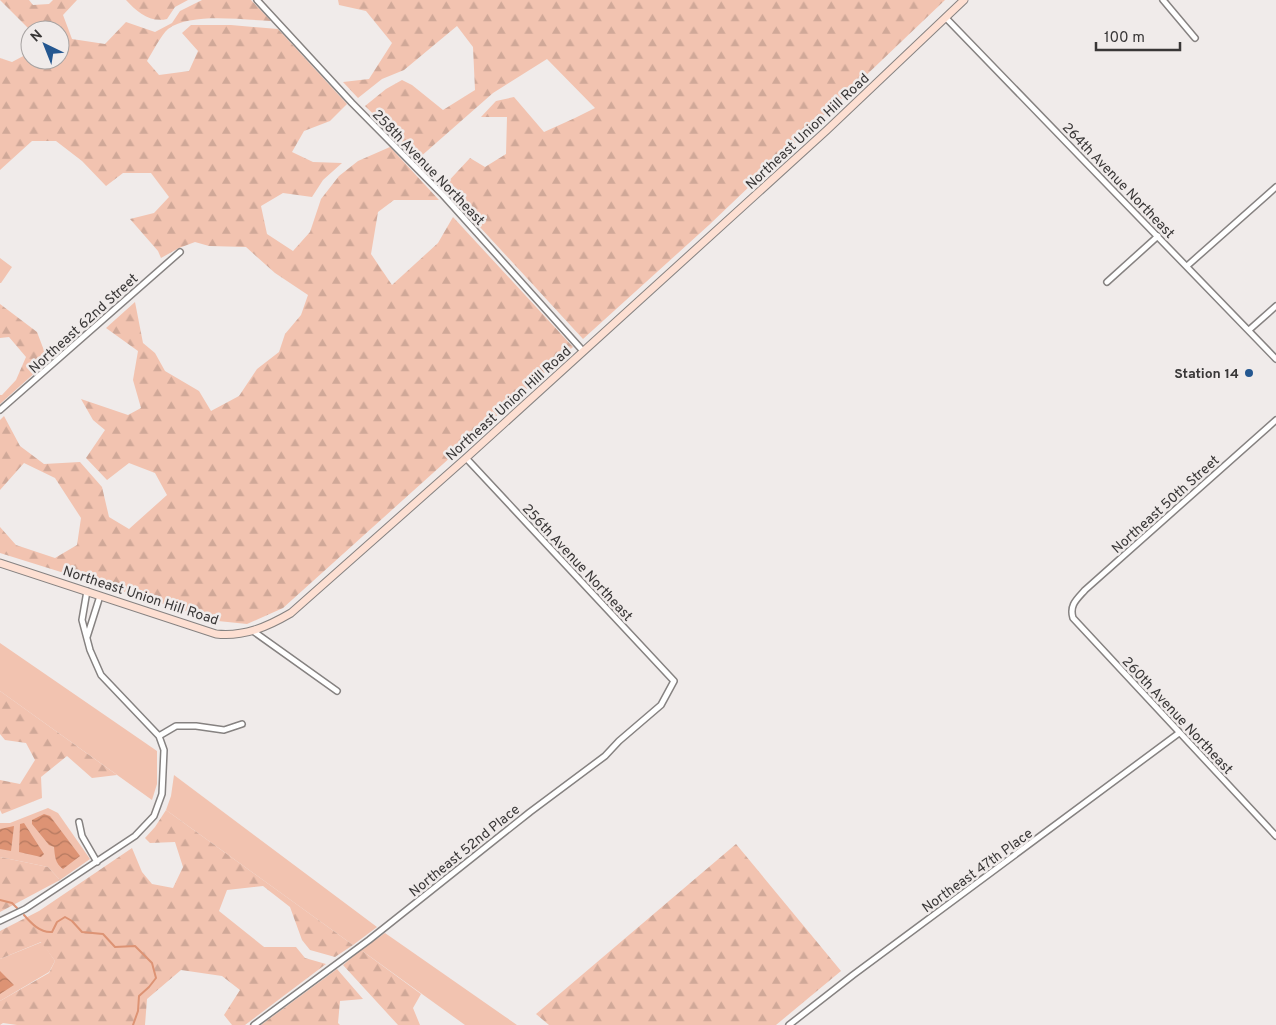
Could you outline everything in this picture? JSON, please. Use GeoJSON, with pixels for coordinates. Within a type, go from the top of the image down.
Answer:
{"type":"FeatureCollection","features":[{"type":"Feature","properties":{"kind":"street","name":"258th Avenue Northeast"},"geometry":{"type":"LineString","coordinates":[[257,0],[352,103],[443,195],[583,351]]}},
{"type":"Feature","properties":{"kind":"street","name":"Northeast Union Hill Road"},"geometry":{"type":"LineString","coordinates":[[0,563],[216,634],[239,634],[271,625],[291,613],[466,458],[827,130],[964,0]]}},
{"type":"Feature","properties":{"kind":"street"},"geometry":{"type":"LineString","coordinates":[[1163,0],[1195,38]]}},
{"type":"Feature","properties":{"kind":"street","name":"264th Avenue Northeast"},"geometry":{"type":"LineString","coordinates":[[946,18],[1276,359]]}},
{"type":"Feature","properties":{"kind":"street"},"geometry":{"type":"LineString","coordinates":[[1187,266],[1276,187]]}},
{"type":"Feature","properties":{"kind":"street"},"geometry":{"type":"LineString","coordinates":[[1107,282],[1158,236]]}},
{"type":"Feature","properties":{"kind":"street","name":"Northeast 62nd Street"},"geometry":{"type":"LineString","coordinates":[[0,410],[180,252]]}},
{"type":"Feature","properties":{"kind":"street"},"geometry":{"type":"LineString","coordinates":[[1249,330],[1276,306]]}},
{"type":"Feature","properties":{"kind":"street","name":"Northeast 50th Street"},"geometry":{"type":"LineString","coordinates":[[1072,606],[1085,590],[1276,420]]}},
{"type":"Feature","properties":{"kind":"street","name":"256th Avenue Northeast"},"geometry":{"type":"LineString","coordinates":[[466,458],[674,680]]}},
{"type":"Feature","properties":{"kind":"street"},"geometry":{"type":"LineString","coordinates":[[0,921],[25,909],[135,836],[154,816],[162,794],[164,750],[159,736],[101,675],[90,650],[82,620],[87,591]]}},
{"type":"Feature","properties":{"kind":"street"},"geometry":{"type":"LineString","coordinates":[[86,638],[100,596]]}},
{"type":"Feature","properties":{"kind":"street","name":"260th Avenue Northeast"},"geometry":{"type":"LineString","coordinates":[[1072,606],[1073,618],[1276,836]]}},
{"type":"Feature","properties":{"kind":"street"},"geometry":{"type":"LineString","coordinates":[[253,631],[337,691]]}},
{"type":"Feature","properties":{"kind":"street","name":"Northeast 52nd Place"},"geometry":{"type":"LineString","coordinates":[[254,1025],[369,940],[530,812],[605,756],[619,740],[661,705],[674,680]]}},
{"type":"Feature","properties":{"kind":"street"},"geometry":{"type":"LineString","coordinates":[[159,736],[176,726],[196,726],[224,730],[242,724]]}},
{"type":"Feature","properties":{"kind":"street","name":"Northeast 47th Place"},"geometry":{"type":"LineString","coordinates":[[788,1025],[1179,733]]}},
{"type":"Feature","properties":{"kind":"street"},"geometry":{"type":"LineString","coordinates":[[79,822],[82,836],[97,862]]}},
{"type":"Feature","properties":{"kind":"green space"},"geometry":{"type":"Polygon","coordinates":[[[0,0],[29,0],[33,5],[49,4],[53,0],[77,0],[63,15],[65,20],[20,20],[0,0]]]}},
{"type":"Feature","properties":{"kind":"green space"},"geometry":{"type":"Polygon","coordinates":[[[126,0],[188,0],[175,7],[167,19],[161,20],[149,18],[135,9],[126,0]]]}},
{"type":"Feature","properties":{"kind":"green space"},"geometry":{"type":"Polygon","coordinates":[[[202,0],[251,0],[271,21],[218,18],[190,20],[168,29],[147,61],[159,75],[189,71],[198,51],[182,33],[191,25],[231,25],[278,29],[347,104],[330,121],[304,131],[292,152],[313,162],[342,163],[323,180],[312,197],[283,193],[261,206],[267,234],[293,251],[310,232],[321,199],[339,176],[358,161],[390,147],[439,200],[394,200],[378,212],[371,254],[392,285],[438,243],[453,217],[573,347],[283,608],[247,624],[218,621],[0,553],[0,527],[16,545],[55,558],[77,545],[81,518],[55,478],[24,463],[0,490],[0,420],[4,416],[20,446],[44,464],[80,462],[102,487],[109,517],[129,529],[167,495],[155,473],[129,463],[107,480],[86,458],[105,430],[93,420],[81,399],[128,415],[141,408],[133,380],[138,351],[106,328],[135,302],[143,343],[155,353],[165,371],[199,391],[211,411],[239,396],[257,369],[279,352],[285,334],[301,315],[308,295],[275,273],[246,247],[209,246],[195,242],[161,258],[158,251],[130,219],[154,213],[169,197],[151,173],[123,173],[106,186],[82,161],[56,141],[32,141],[0,170],[0,58],[12,62],[20,58],[20,70],[70,70],[70,34],[72,39],[105,44],[126,22],[155,32],[172,23],[180,11],[202,0]]]}},
{"type":"Feature","properties":{"kind":"green space"},"geometry":{"type":"Polygon","coordinates":[[[338,0],[945,0],[709,225],[583,339],[443,187],[470,158],[485,167],[506,154],[507,117],[481,117],[496,101],[514,97],[544,132],[595,108],[547,59],[493,93],[419,158],[365,106],[386,89],[402,80],[412,85],[443,110],[475,90],[473,47],[457,26],[404,70],[382,79],[358,98],[343,82],[369,79],[392,43],[366,11],[339,5],[338,0]]]}},
{"type":"Feature","properties":{"kind":"green space"},"geometry":{"type":"Polygon","coordinates":[[[0,258],[12,267],[1,283],[0,283],[0,258]]]}},
{"type":"Feature","properties":{"kind":"green space"},"geometry":{"type":"Polygon","coordinates":[[[0,304],[37,332],[48,361],[0,404],[0,395],[16,380],[26,357],[9,337],[0,338],[0,304]]]}},
{"type":"Feature","properties":{"kind":"green space"},"geometry":{"type":"Polygon","coordinates":[[[0,643],[157,751],[157,784],[152,800],[0,691],[0,643]]]}},
{"type":"Feature","properties":{"kind":"green space"},"geometry":{"type":"Polygon","coordinates":[[[0,691],[117,775],[92,778],[67,756],[41,777],[42,798],[2,814],[0,810],[0,780],[20,784],[35,760],[26,743],[5,740],[0,734],[0,691]]]}},
{"type":"Feature","properties":{"kind":"green space"},"geometry":{"type":"Polygon","coordinates":[[[174,775],[377,927],[353,945],[166,810],[171,796],[174,775]]]}},
{"type":"Feature","properties":{"kind":"green space"},"geometry":{"type":"Polygon","coordinates":[[[48,808],[58,813],[90,859],[60,880],[48,867],[0,857],[0,823],[10,823],[48,808]]]}},
{"type":"Feature","properties":{"kind":"green space"},"geometry":{"type":"Polygon","coordinates":[[[166,810],[353,945],[335,957],[310,950],[302,940],[290,907],[263,886],[227,890],[219,911],[264,947],[296,947],[305,958],[326,964],[245,1025],[232,1025],[224,1015],[240,990],[222,976],[181,970],[147,999],[145,1025],[17,1025],[3,1023],[0,1025],[0,1001],[49,973],[55,961],[41,942],[0,959],[0,931],[39,911],[132,848],[142,872],[152,884],[173,888],[183,867],[175,842],[150,843],[145,838],[166,810]]]}},
{"type":"Feature","properties":{"kind":"green space"},"geometry":{"type":"Polygon","coordinates":[[[736,844],[841,971],[776,1025],[549,1025],[536,1014],[736,844]]]}},
{"type":"Feature","properties":{"kind":"green space"},"geometry":{"type":"Polygon","coordinates":[[[0,857],[48,867],[60,880],[0,912],[0,857]]]}},
{"type":"Feature","properties":{"kind":"green space"},"geometry":{"type":"Polygon","coordinates":[[[385,933],[517,1025],[465,1025],[361,950],[385,933]]]}},
{"type":"Feature","properties":{"kind":"green space"},"geometry":{"type":"Polygon","coordinates":[[[42,942],[55,961],[49,972],[0,1001],[0,959],[42,942]]]}},
{"type":"Feature","properties":{"kind":"green space"},"geometry":{"type":"Polygon","coordinates":[[[361,950],[421,994],[413,1008],[420,1025],[398,1025],[343,965],[361,950]]]}},
{"type":"Feature","properties":{"kind":"green space"},"geometry":{"type":"Polygon","coordinates":[[[337,969],[363,999],[340,1001],[338,1023],[340,1025],[261,1025],[337,969]]]}},
{"type":"Feature","properties":{"kind":"water"},"geometry":{"type":"Polygon","coordinates":[[[44,814],[50,816],[80,856],[63,869],[57,862],[54,847],[49,845],[32,824],[32,820],[44,814]]]}},
{"type":"Feature","properties":{"kind":"water"},"geometry":{"type":"Polygon","coordinates":[[[24,823],[44,854],[41,857],[19,852],[20,824],[24,823]]]}},
{"type":"Feature","properties":{"kind":"water"},"geometry":{"type":"Polygon","coordinates":[[[14,826],[11,851],[0,849],[0,829],[14,826]]]}},
{"type":"Feature","properties":{"kind":"water"},"geometry":{"type":"Polygon","coordinates":[[[0,971],[14,985],[0,994],[0,971]]]}},
{"type":"Feature","properties":{"kind":"waterway"},"geometry":{"type":"LineString","coordinates":[[0,900],[12,903],[17,908]]}},
{"type":"Feature","properties":{"kind":"waterway"},"geometry":{"type":"LineString","coordinates":[[24,915],[36,927],[48,932],[52,932],[57,922],[65,917],[72,921],[82,932],[103,934],[115,947],[135,946],[152,963],[156,978],[139,996],[138,1011],[133,1025]]}},
{"type":"Feature","properties":{"kind":"place","name":"Station 14"},"geometry":{"type":"Point","coordinates":[1249,373]}}]}
